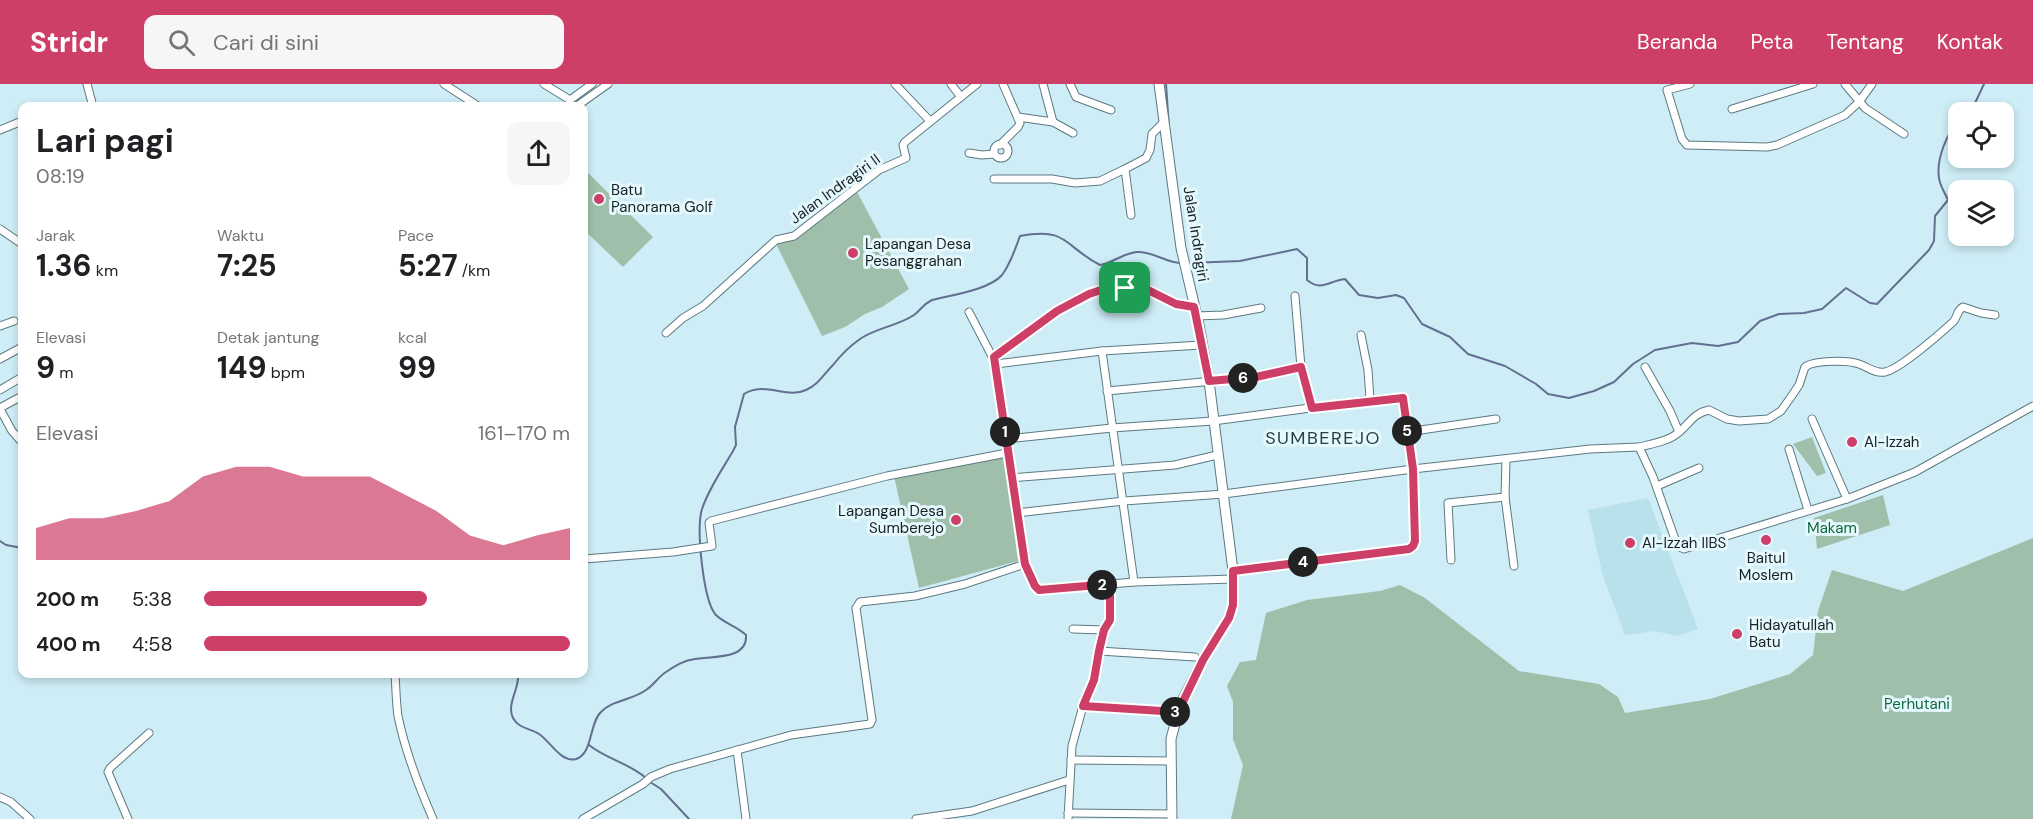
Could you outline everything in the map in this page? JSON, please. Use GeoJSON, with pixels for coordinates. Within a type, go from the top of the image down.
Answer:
{"type":"FeatureCollection","features":[{"type":"Feature","properties":{"kind":"street"},"geometry":{"type":"LineString","coordinates":[[87,84],[92,102]]}},
{"type":"Feature","properties":{"kind":"street"},"geometry":{"type":"LineString","coordinates":[[444,84],[472,102]]}},
{"type":"Feature","properties":{"kind":"street"},"geometry":{"type":"LineString","coordinates":[[544,84],[570,100],[592,84]]}},
{"type":"Feature","properties":{"kind":"street"},"geometry":{"type":"LineString","coordinates":[[583,102],[608,84]]}},
{"type":"Feature","properties":{"kind":"street"},"geometry":{"type":"LineString","coordinates":[[896,84],[930,121]]}},
{"type":"Feature","properties":{"kind":"street"},"geometry":{"type":"LineString","coordinates":[[951,84],[961,97]]}},
{"type":"Feature","properties":{"kind":"street","name":"Jalan Indragiri II"},"geometry":{"type":"LineString","coordinates":[[666,333],[682,318],[703,306],[776,240],[794,236],[879,170],[906,158],[904,144],[977,84]]}},
{"type":"Feature","properties":{"kind":"street"},"geometry":{"type":"LineString","coordinates":[[994,154],[995,148],[1020,123],[1003,84]]}},
{"type":"Feature","properties":{"kind":"street"},"geometry":{"type":"LineString","coordinates":[[1043,84],[1053,122]]}},
{"type":"Feature","properties":{"kind":"street"},"geometry":{"type":"LineString","coordinates":[[1070,84],[1076,97],[1112,110]]}},
{"type":"Feature","properties":{"kind":"street","name":"Jalan Indragiri"},"geometry":{"type":"LineString","coordinates":[[1159,84],[1181,248],[1209,381],[1233,575],[1233,605],[1229,618],[1203,660],[1178,712],[1171,739],[1172,817]]}},
{"type":"Feature","properties":{"kind":"street"},"geometry":{"type":"LineString","coordinates":[[1690,84],[1667,90],[1682,139],[1688,145],[1767,147],[1777,145],[1838,119],[1859,102],[1872,84]]}},
{"type":"Feature","properties":{"kind":"street"},"geometry":{"type":"LineString","coordinates":[[1732,109],[1813,84]]}},
{"type":"Feature","properties":{"kind":"street"},"geometry":{"type":"LineString","coordinates":[[1845,84],[1859,102],[1904,134]]}},
{"type":"Feature","properties":{"kind":"street"},"geometry":{"type":"LineString","coordinates":[[1018,117],[1053,122],[1073,133]]}},
{"type":"Feature","properties":{"kind":"street"},"geometry":{"type":"LineString","coordinates":[[994,179],[1052,179],[1075,183],[1100,181],[1141,162],[1149,154],[1152,134],[1164,122]]}},
{"type":"Feature","properties":{"kind":"street"},"geometry":{"type":"LineString","coordinates":[[0,130],[18,123]]}},
{"type":"Feature","properties":{"kind":"street"},"geometry":{"type":"LineString","coordinates":[[969,153],[994,154],[999,158],[1006,155],[1007,149],[1000,145]]}},
{"type":"Feature","properties":{"kind":"street"},"geometry":{"type":"LineString","coordinates":[[1125,169],[1131,215]]}},
{"type":"Feature","properties":{"kind":"street"},"geometry":{"type":"LineString","coordinates":[[0,229],[18,241]]}},
{"type":"Feature","properties":{"kind":"street"},"geometry":{"type":"LineString","coordinates":[[995,361],[1057,311],[1094,292],[1125,288],[1146,289],[1195,312],[1223,315],[1261,308]]}},
{"type":"Feature","properties":{"kind":"street"},"geometry":{"type":"LineString","coordinates":[[1295,296],[1301,367],[1312,408]]}},
{"type":"Feature","properties":{"kind":"street"},"geometry":{"type":"LineString","coordinates":[[1016,513],[1124,501],[1224,494],[1590,449],[1639,447],[1679,432],[1697,414],[1709,410],[1726,419],[1739,421],[1764,420],[1778,415],[1799,385],[1805,367],[1814,361],[1857,363],[1871,370],[1888,371],[1903,362],[1953,321],[1959,309],[1966,307],[1995,315]]}},
{"type":"Feature","properties":{"kind":"street"},"geometry":{"type":"LineString","coordinates":[[969,312],[995,361],[1007,453],[1025,564],[1039,590],[1233,575],[1409,549],[1415,541],[1413,469],[1403,398],[1370,400],[1213,421],[1006,439]]}},
{"type":"Feature","properties":{"kind":"street"},"geometry":{"type":"LineString","coordinates":[[0,326],[14,321]]}},
{"type":"Feature","properties":{"kind":"street"},"geometry":{"type":"LineString","coordinates":[[1361,335],[1368,370],[1370,400]]}},
{"type":"Feature","properties":{"kind":"street"},"geometry":{"type":"LineString","coordinates":[[995,361],[1201,345]]}},
{"type":"Feature","properties":{"kind":"street"},"geometry":{"type":"LineString","coordinates":[[0,359],[18,349]]}},
{"type":"Feature","properties":{"kind":"street"},"geometry":{"type":"LineString","coordinates":[[1102,351],[1134,582]]}},
{"type":"Feature","properties":{"kind":"street"},"geometry":{"type":"LineString","coordinates":[[1107,392],[1256,377],[1301,367]]}},
{"type":"Feature","properties":{"kind":"street"},"geometry":{"type":"LineString","coordinates":[[1645,367],[1679,432]]}},
{"type":"Feature","properties":{"kind":"street"},"geometry":{"type":"LineString","coordinates":[[0,390],[18,379]]}},
{"type":"Feature","properties":{"kind":"street"},"geometry":{"type":"LineString","coordinates":[[18,398],[0,409],[18,437]]}},
{"type":"Feature","properties":{"kind":"street"},"geometry":{"type":"LineString","coordinates":[[1639,447],[1657,486],[1676,542],[1684,549],[1847,499],[1915,472],[2033,406]]}},
{"type":"Feature","properties":{"kind":"street"},"geometry":{"type":"LineString","coordinates":[[1812,418],[1847,499]]}},
{"type":"Feature","properties":{"kind":"street"},"geometry":{"type":"LineString","coordinates":[[1407,432],[1496,419]]}},
{"type":"Feature","properties":{"kind":"street"},"geometry":{"type":"LineString","coordinates":[[1789,449],[1808,510]]}},
{"type":"Feature","properties":{"kind":"street"},"geometry":{"type":"LineString","coordinates":[[588,559],[673,552],[709,546],[713,544],[709,523],[711,522],[887,476],[1007,453]]}},
{"type":"Feature","properties":{"kind":"street"},"geometry":{"type":"LineString","coordinates":[[1011,478],[1175,465],[1217,455]]}},
{"type":"Feature","properties":{"kind":"street"},"geometry":{"type":"LineString","coordinates":[[1506,459],[1505,497],[1514,566]]}},
{"type":"Feature","properties":{"kind":"street"},"geometry":{"type":"LineString","coordinates":[[1657,486],[1699,468]]}},
{"type":"Feature","properties":{"kind":"street"},"geometry":{"type":"LineString","coordinates":[[1451,560],[1448,503],[1505,497]]}},
{"type":"Feature","properties":{"kind":"street"},"geometry":{"type":"LineString","coordinates":[[583,819],[648,779],[670,769],[791,735],[872,722],[856,608],[860,602],[915,596],[965,584],[1025,564]]}},
{"type":"Feature","properties":{"kind":"street"},"geometry":{"type":"LineString","coordinates":[[1110,584],[1110,620],[1104,630],[1094,680],[1083,706],[1072,746],[1068,816],[1172,817]]}},
{"type":"Feature","properties":{"kind":"street"},"geometry":{"type":"LineString","coordinates":[[1073,629],[1104,630]]}},
{"type":"Feature","properties":{"kind":"street"},"geometry":{"type":"LineString","coordinates":[[1099,651],[1195,657]]}},
{"type":"Feature","properties":{"kind":"street"},"geometry":{"type":"LineString","coordinates":[[395,678],[398,714],[404,737],[433,819]]}},
{"type":"Feature","properties":{"kind":"street"},"geometry":{"type":"LineString","coordinates":[[1083,706],[1178,712]]}},
{"type":"Feature","properties":{"kind":"street"},"geometry":{"type":"LineString","coordinates":[[128,819],[108,772],[149,733]]}},
{"type":"Feature","properties":{"kind":"street"},"geometry":{"type":"LineString","coordinates":[[737,750],[746,819]]}},
{"type":"Feature","properties":{"kind":"street"},"geometry":{"type":"LineString","coordinates":[[1071,759],[1170,761]]}},
{"type":"Feature","properties":{"kind":"street"},"geometry":{"type":"LineString","coordinates":[[916,819],[972,811],[1069,780]]}},
{"type":"Feature","properties":{"kind":"street"},"geometry":{"type":"LineString","coordinates":[[0,796],[11,802],[30,819]]}},
{"type":"Feature","properties":{"kind":"shaded area","name":"Al-Izzah IIBS"},"geometry":{"type":"Polygon","coordinates":[[[1648,498],[1698,629],[1677,636],[1655,631],[1625,635],[1603,576],[1588,510],[1648,498]]]}},
{"type":"Feature","properties":{"kind":"green space","name":"Batu Panorama Golf"},"geometry":{"type":"Polygon","coordinates":[[[588,173],[653,237],[623,267],[588,234],[588,173]]]}},
{"type":"Feature","properties":{"kind":"green space"},"geometry":{"type":"Polygon","coordinates":[[[857,192],[909,289],[845,327],[822,336],[776,244],[797,237],[857,192]]]}},
{"type":"Feature","properties":{"kind":"green space"},"geometry":{"type":"Polygon","coordinates":[[[1812,437],[1826,473],[1817,476],[1793,444],[1812,437]]]}},
{"type":"Feature","properties":{"kind":"green space","name":"Lapangan Desa Sumberejo"},"geometry":{"type":"Polygon","coordinates":[[[1004,457],[1018,561],[919,588],[894,476],[1004,457]]]}},
{"type":"Feature","properties":{"kind":"green space","name":"Makam"},"geometry":{"type":"Polygon","coordinates":[[[1883,495],[1890,525],[1817,549],[1814,518],[1883,495]]]}},
{"type":"Feature","properties":{"kind":"green space","name":"Perhutani"},"geometry":{"type":"Polygon","coordinates":[[[2033,538],[2033,819],[1231,819],[1243,765],[1233,739],[1233,702],[1227,686],[1240,662],[1256,660],[1266,613],[1307,600],[1380,591],[1400,585],[1425,598],[1519,671],[1599,684],[1618,697],[1625,713],[1710,699],[1790,674],[1813,655],[1818,611],[1832,570],[1903,591],[2033,538]]]}},
{"type":"Feature","properties":{"kind":"waterway"},"geometry":{"type":"LineString","coordinates":[[1166,84],[1169,128]]}},
{"type":"Feature","properties":{"kind":"waterway"},"geometry":{"type":"LineString","coordinates":[[1975,102],[1984,84]]}},
{"type":"Feature","properties":{"kind":"waterway"},"geometry":{"type":"LineString","coordinates":[[1189,263],[1240,261],[1297,249],[1307,258],[1307,280],[1312,283],[1325,285],[1345,279],[1359,295],[1378,298],[1396,295],[1404,298],[1422,324],[1450,337],[1468,354],[1505,366],[1536,384],[1548,394],[1569,398],[1614,382],[1633,364],[1655,350],[1692,343],[1718,346],[1738,342],[1760,321],[1779,314],[1804,313],[1822,309],[1846,288],[1870,303],[1877,304],[1929,250],[1934,241],[1935,216],[1948,200],[1941,187],[1939,171],[1941,155],[1948,137]]}},
{"type":"Feature","properties":{"kind":"waterway"},"geometry":{"type":"LineString","coordinates":[[518,678],[511,707],[515,722],[539,734],[565,758],[576,759],[585,751],[594,723],[606,708],[641,693],[663,674],[683,662],[728,655],[741,649],[746,635],[715,614],[707,594],[702,563],[700,518],[712,486],[736,445],[735,427],[744,394],[760,389],[791,393],[811,388],[845,351],[866,335],[908,319],[932,300],[969,291],[996,280],[1008,266],[1020,236],[1036,234],[1057,236],[1100,265],[1137,252],[1180,263]]}},
{"type":"Feature","properties":{"kind":"waterway"},"geometry":{"type":"LineString","coordinates":[[0,541],[6,545],[18,547]]}},
{"type":"Feature","properties":{"kind":"waterway"},"geometry":{"type":"LineString","coordinates":[[589,745],[646,778]]}},
{"type":"Feature","properties":{"kind":"waterway"},"geometry":{"type":"LineString","coordinates":[[650,782],[661,789],[689,819]]}},
{"type":"Feature","properties":{"kind":"place","name":"Batu Panorama Golf"},"geometry":{"type":"Point","coordinates":[599,199]}},
{"type":"Feature","properties":{"kind":"place","name":"Lapangan Desa Pesanggrahan"},"geometry":{"type":"Point","coordinates":[853,253]}},
{"type":"Feature","properties":{"kind":"place","name":"Al-Izzah"},"geometry":{"type":"Point","coordinates":[1852,442]}},
{"type":"Feature","properties":{"kind":"place","name":"Lapangan Desa Sumberejo"},"geometry":{"type":"Point","coordinates":[956,520]}},
{"type":"Feature","properties":{"kind":"place","name":"Baitul Moslem"},"geometry":{"type":"Point","coordinates":[1766,540]}},
{"type":"Feature","properties":{"kind":"place","name":"Al-Izzah IIBS"},"geometry":{"type":"Point","coordinates":[1630,543]}},
{"type":"Feature","properties":{"kind":"place","name":"Hidayatullah Batu"},"geometry":{"type":"Point","coordinates":[1737,634]}},
{"type":"Feature","properties":{"kind":"district","name":"SUMBEREJO"},"geometry":{"type":"Point","coordinates":[1323,438]}},
{"type":"Feature","properties":{"kind":"route"},"geometry":{"type":"LineString","coordinates":[[1125,288],[1146,289],[1176,304],[1194,307],[1209,381],[1256,377],[1301,367],[1312,408],[1403,398],[1413,469],[1415,541],[1409,549],[1233,571],[1233,605],[1229,618],[1203,660],[1178,712],[1083,706],[1094,680],[1104,630],[1110,620],[1110,584],[1039,590],[1035,586],[1025,564],[994,357],[1057,311],[1089,294],[1125,288]]}}]}
